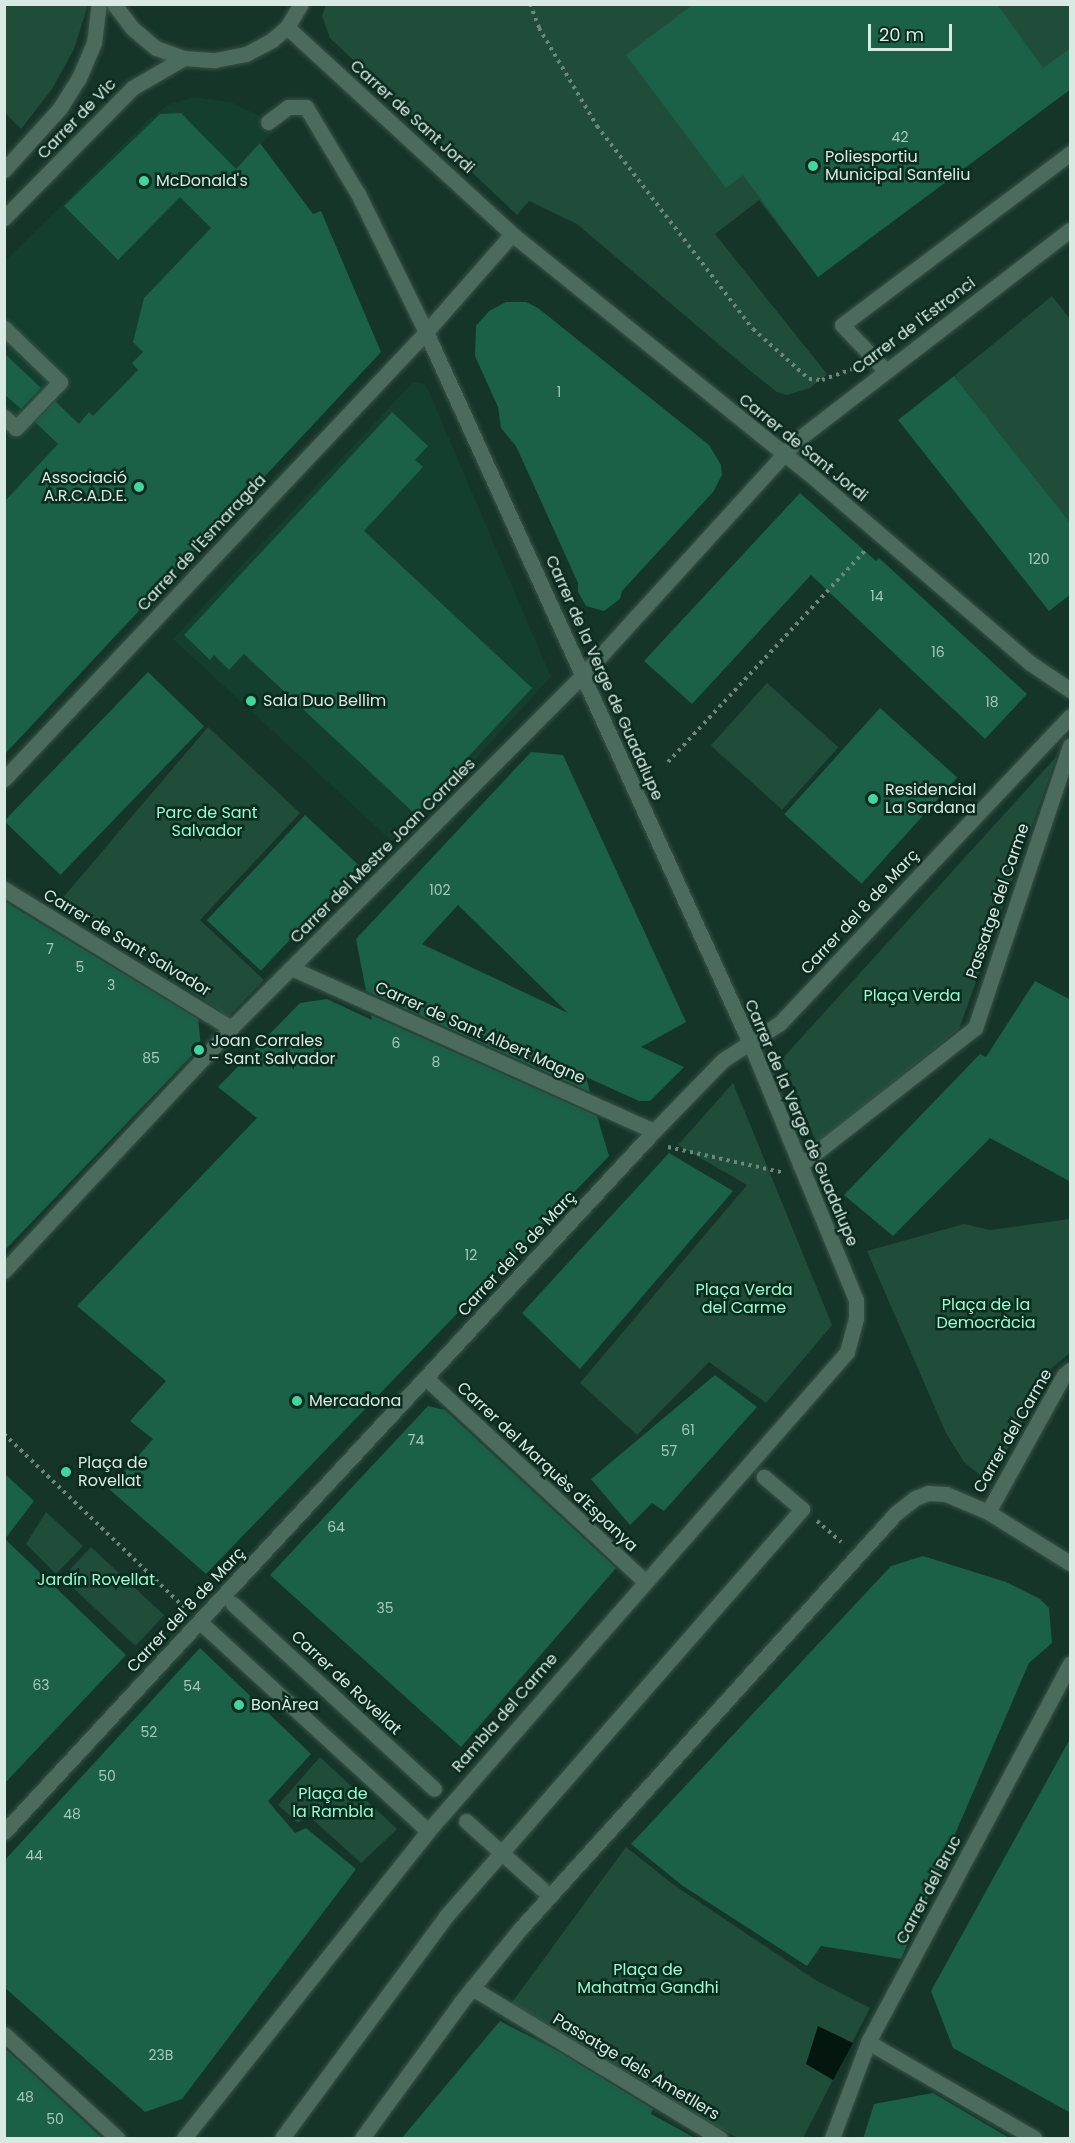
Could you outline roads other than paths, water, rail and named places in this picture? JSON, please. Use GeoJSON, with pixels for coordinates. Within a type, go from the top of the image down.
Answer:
{"type":"FeatureCollection","features":[{"type":"Feature","properties":{"kind":"street","name":"Carrer de Vic"},"geometry":{"type":"LineString","coordinates":[[4,170],[60,108],[79,78],[94,44],[99,4]]}},
{"type":"Feature","properties":{"kind":"street"},"geometry":{"type":"LineString","coordinates":[[114,4],[132,28],[156,48],[184,58],[214,60],[246,54],[287,27],[301,4]]}},
{"type":"Feature","properties":{"kind":"street","name":"Carrer de Sant Jordi"},"geometry":{"type":"LineString","coordinates":[[287,27],[512,234],[783,454],[1030,663],[1071,690]]}},
{"type":"Feature","properties":{"kind":"street","name":"Carrer de Vic"},"geometry":{"type":"LineString","coordinates":[[4,218],[132,88],[184,58]]}},
{"type":"Feature","properties":{"kind":"street","name":"Carrer de la Verge de Guadalupe"},"geometry":{"type":"LineString","coordinates":[[268,122],[288,107],[306,107],[358,194],[426,332],[750,1042],[856,1300],[856,1318]]}},
{"type":"Feature","properties":{"kind":"street"},"geometry":{"type":"LineString","coordinates":[[885,370],[842,325],[1071,153]]}},
{"type":"Feature","properties":{"kind":"street","name":"Carrer de l'Estronci"},"geometry":{"type":"LineString","coordinates":[[783,454],[885,370],[1071,230]]}},
{"type":"Feature","properties":{"kind":"street"},"geometry":{"type":"LineString","coordinates":[[426,332],[512,234]]}},
{"type":"Feature","properties":{"kind":"street"},"geometry":{"type":"LineString","coordinates":[[4,328],[60,382],[16,428],[4,417]]}},
{"type":"Feature","properties":{"kind":"street","name":"Carrer de l'Esmaragda"},"geometry":{"type":"LineString","coordinates":[[4,779],[426,332]]}},
{"type":"Feature","properties":{"kind":"street","name":"Carrer del Mestre Joan Corrales"},"geometry":{"type":"LineString","coordinates":[[4,1271],[231,1028],[583,675],[783,454]]}},
{"type":"Feature","properties":{"kind":"street","name":"Carrer del 8 de Març"},"geometry":{"type":"LineString","coordinates":[[4,1832],[427,1379],[654,1131],[723,1060],[780,1023],[1071,716]]}},
{"type":"Feature","properties":{"kind":"street","name":"Passatge del Carme"},"geometry":{"type":"LineString","coordinates":[[800,1165],[975,1028],[1071,746]]}},
{"type":"Feature","properties":{"kind":"street","name":"Carrer de Sant Salvador"},"geometry":{"type":"LineString","coordinates":[[4,890],[231,1028]]}},
{"type":"Feature","properties":{"kind":"street","name":"Carrer de Sant Albert Magne"},"geometry":{"type":"LineString","coordinates":[[291,968],[654,1131]]}},
{"type":"Feature","properties":{"kind":"street","name":"Rambla del Carme"},"geometry":{"type":"LineString","coordinates":[[184,2139],[428,1831],[644,1581],[847,1352],[856,1318]]}},
{"type":"Feature","properties":{"kind":"street","name":"Carrer del Carme"},"geometry":{"type":"LineString","coordinates":[[988,1512],[1064,1376],[1071,1370]]}},
{"type":"Feature","properties":{"kind":"street","name":"Carrer del Marquès d'Espanya"},"geometry":{"type":"LineString","coordinates":[[427,1379],[644,1581]]}},
{"type":"Feature","properties":{"kind":"street"},"geometry":{"type":"LineString","coordinates":[[282,2139],[446,1916],[802,1509],[764,1477]]}},
{"type":"Feature","properties":{"kind":"street"},"geometry":{"type":"LineString","coordinates":[[362,2139],[472,1988],[583,1858],[896,1513],[928,1493],[946,1494],[988,1512],[1071,1563]]}},
{"type":"Feature","properties":{"kind":"street","name":"Carrer de Rovellat"},"geometry":{"type":"LineString","coordinates":[[233,1604],[434,1789]]}},
{"type":"Feature","properties":{"kind":"street"},"geometry":{"type":"LineString","coordinates":[[200,1622],[428,1831]]}},
{"type":"Feature","properties":{"kind":"street","name":"Carrer del Bruc"},"geometry":{"type":"LineString","coordinates":[[832,2139],[868,2042],[1071,1664]]}},
{"type":"Feature","properties":{"kind":"street"},"geometry":{"type":"LineString","coordinates":[[466,1821],[541,1888]]}},
{"type":"Feature","properties":{"kind":"street","name":"Passatge dels Ametllers"},"geometry":{"type":"LineString","coordinates":[[472,1988],[659,2098],[663,2106],[720,2139]]}},
{"type":"Feature","properties":{"kind":"street"},"geometry":{"type":"LineString","coordinates":[[4,2034],[117,2139]]}},
{"type":"Feature","properties":{"kind":"street"},"geometry":{"type":"LineString","coordinates":[[868,2042],[1034,2139]]}},
{"type":"Feature","properties":{"kind":"place","name":"Poliesportiu Municipal Sanfeliu"},"geometry":{"type":"Point","coordinates":[813,166]}},
{"type":"Feature","properties":{"kind":"place","name":"McDonald's"},"geometry":{"type":"Point","coordinates":[144,181]}},
{"type":"Feature","properties":{"kind":"place","name":"Associació A.R.C.A.D.E."},"geometry":{"type":"Point","coordinates":[139,487]}},
{"type":"Feature","properties":{"kind":"place","name":"Sala Duo Bellim"},"geometry":{"type":"Point","coordinates":[251,701]}},
{"type":"Feature","properties":{"kind":"place","name":"Residencial La Sardana"},"geometry":{"type":"Point","coordinates":[873,799]}},
{"type":"Feature","properties":{"kind":"place","name":"Joan Corrales - Sant Salvador"},"geometry":{"type":"Point","coordinates":[199,1050]}},
{"type":"Feature","properties":{"kind":"place","name":"Mercadona"},"geometry":{"type":"Point","coordinates":[297,1401]}},
{"type":"Feature","properties":{"kind":"place","name":"Plaça de Rovellat"},"geometry":{"type":"Point","coordinates":[66,1472]}},
{"type":"Feature","properties":{"kind":"place","name":"BonÀrea"},"geometry":{"type":"Point","coordinates":[239,1705]}},
{"type":"Feature","properties":{"kind":"park label","name":"Parc de Sant Salvador"},"geometry":{"type":"Point","coordinates":[207,822]}},
{"type":"Feature","properties":{"kind":"park label","name":"Plaça Verda"},"geometry":{"type":"Point","coordinates":[912,996]}},
{"type":"Feature","properties":{"kind":"park label","name":"Plaça Verda del Carme"},"geometry":{"type":"Point","coordinates":[744,1299]}},
{"type":"Feature","properties":{"kind":"park label","name":"Plaça de la Democràcia"},"geometry":{"type":"Point","coordinates":[986,1314]}},
{"type":"Feature","properties":{"kind":"park label","name":"Jardín Rovellat"},"geometry":{"type":"Point","coordinates":[96,1580]}},
{"type":"Feature","properties":{"kind":"park label","name":"Plaça de la Rambla"},"geometry":{"type":"Point","coordinates":[333,1803]}},
{"type":"Feature","properties":{"kind":"park label","name":"Plaça de Mahatma Gandhi"},"geometry":{"type":"Point","coordinates":[648,1979]}}]}
